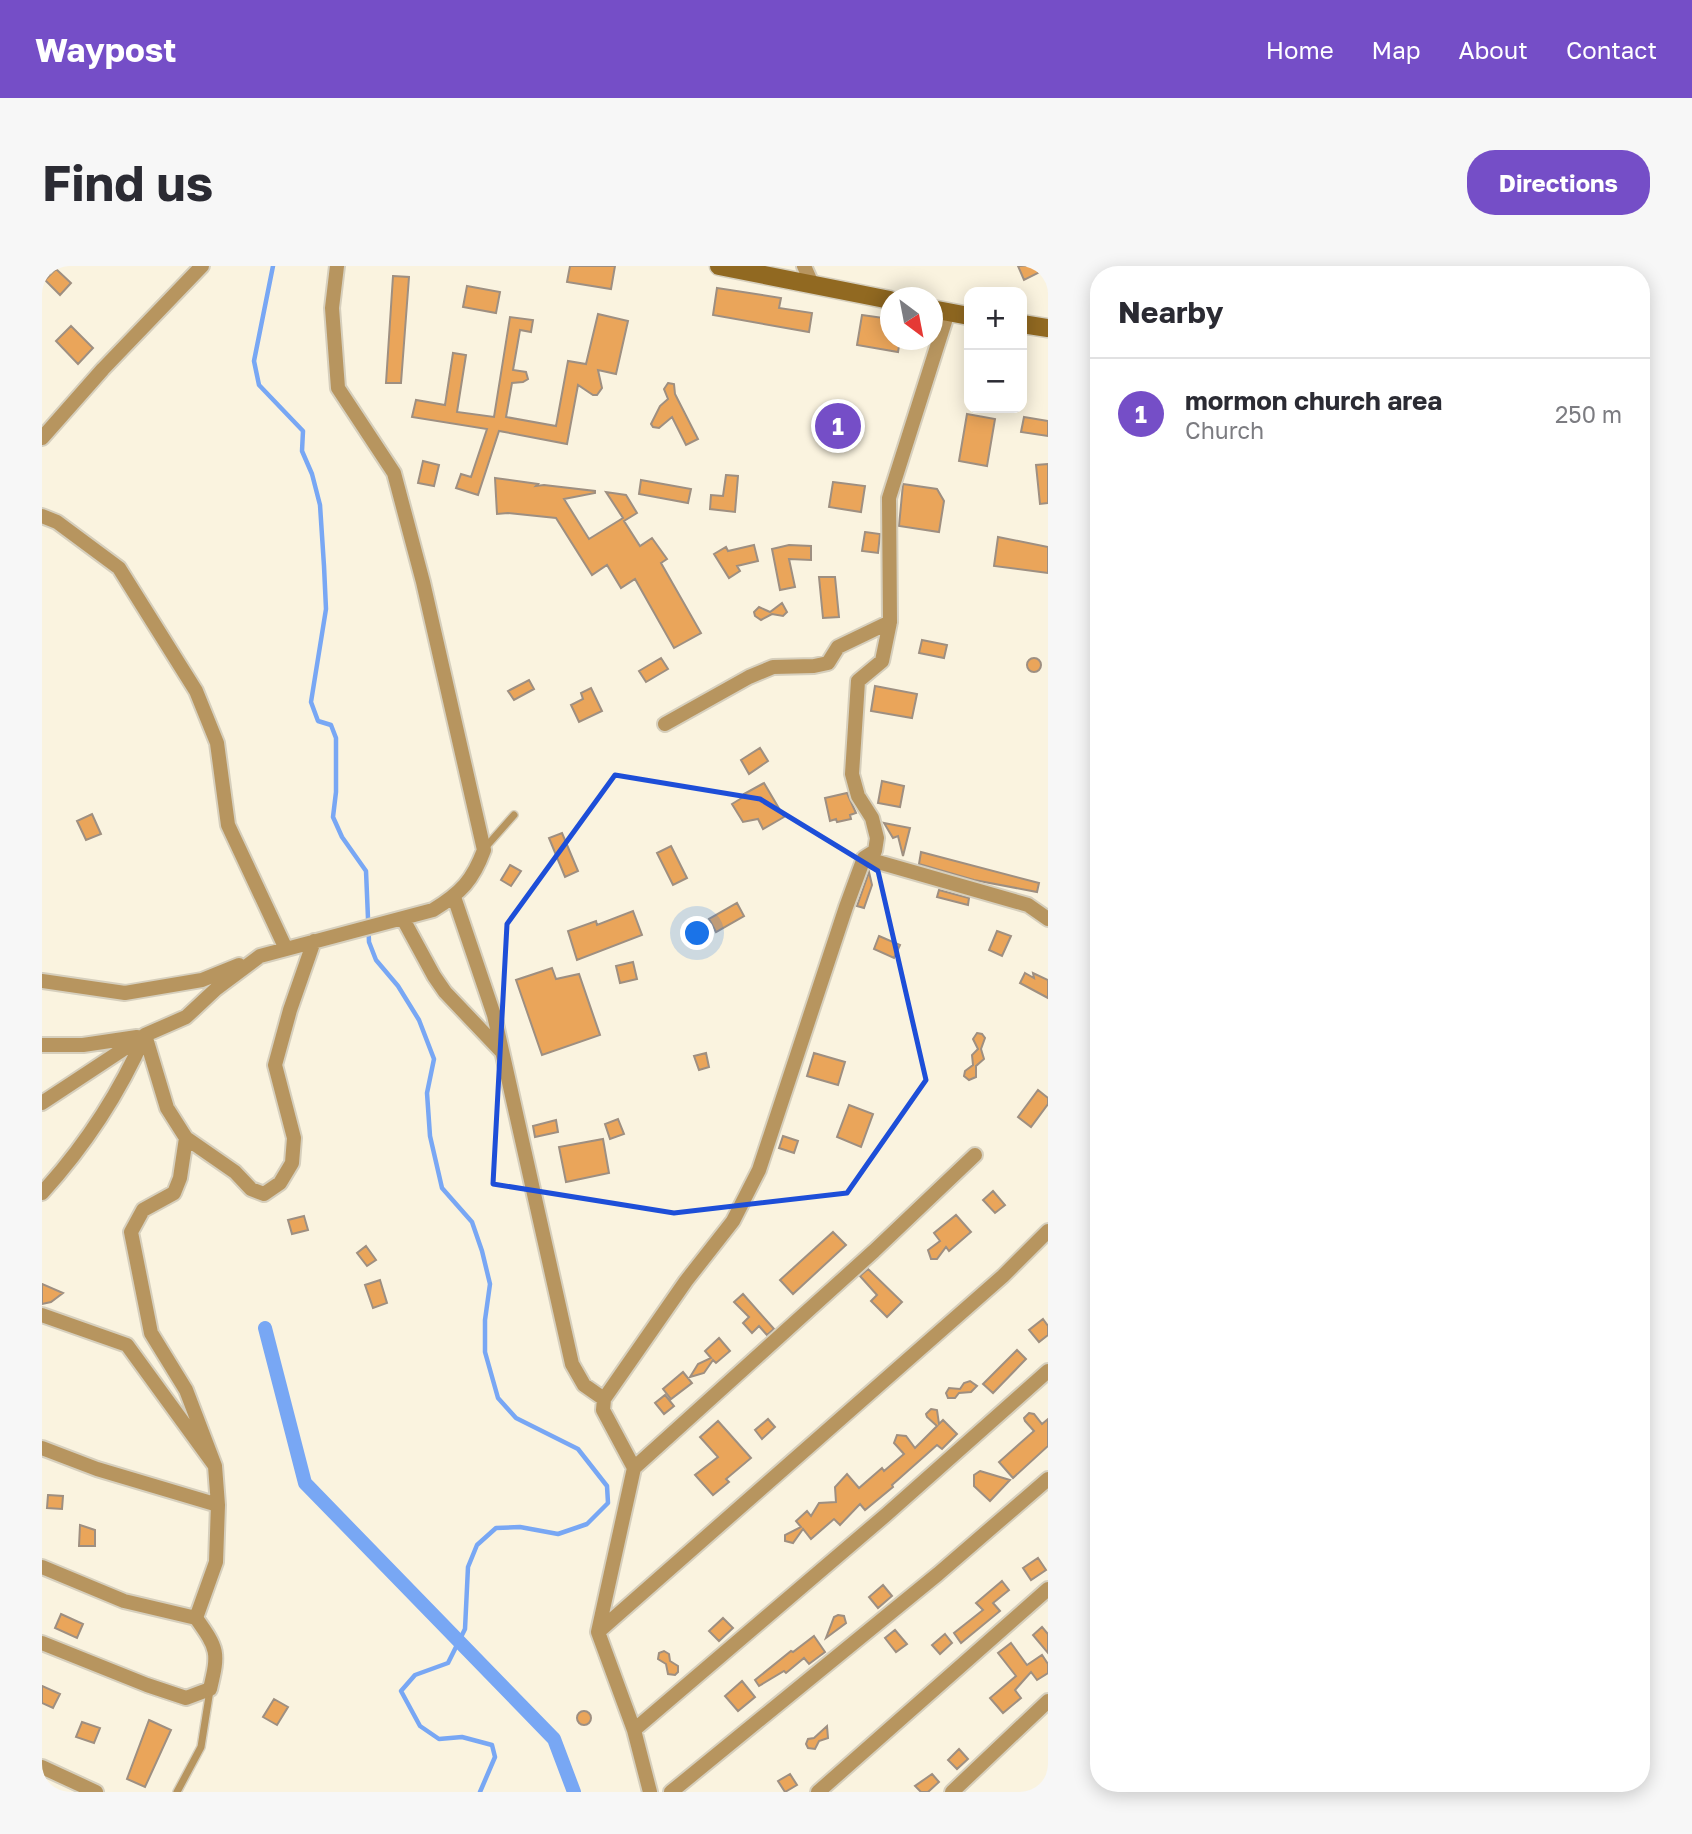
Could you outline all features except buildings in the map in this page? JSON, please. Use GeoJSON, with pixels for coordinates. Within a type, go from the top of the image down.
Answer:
{"type":"FeatureCollection","features":[{"type":"Feature","properties":{"kind":"street"},"geometry":{"type":"LineString","coordinates":[[42,269],[47,266]]}},
{"type":"Feature","properties":{"kind":"street"},"geometry":{"type":"LineString","coordinates":[[42,438],[103,369],[202,266]]}},
{"type":"Feature","properties":{"kind":"street"},"geometry":{"type":"LineString","coordinates":[[42,981],[125,993],[202,980],[260,956],[433,910],[454,897],[475,874],[484,850],[423,582],[394,472],[338,388],[332,308],[337,266]]}},
{"type":"Feature","properties":{"kind":"street"},"geometry":{"type":"LineString","coordinates":[[719,266],[880,298]]}},
{"type":"Feature","properties":{"kind":"street"},"geometry":{"type":"LineString","coordinates":[[804,266],[813,284]]}},
{"type":"Feature","properties":{"kind":"street"},"geometry":{"type":"LineString","coordinates":[[943,312],[964,315]]}},
{"type":"Feature","properties":{"kind":"street"},"geometry":{"type":"LineString","coordinates":[[1027,325],[1048,328]]}},
{"type":"Feature","properties":{"kind":"street"},"geometry":{"type":"LineString","coordinates":[[634,1468],[603,1410],[604,1399],[686,1281],[733,1221],[759,1170],[863,858],[875,850],[877,838],[872,818],[858,796],[852,774],[858,681],[882,661],[890,622],[890,498],[930,350]]}},
{"type":"Feature","properties":{"kind":"street"},"geometry":{"type":"LineString","coordinates":[[42,516],[57,522],[119,568],[196,691],[217,743],[229,825],[286,949]]}},
{"type":"Feature","properties":{"kind":"street"},"geometry":{"type":"LineString","coordinates":[[665,724],[749,677],[773,667],[828,663],[838,647],[890,622]]}},
{"type":"Feature","properties":{"kind":"street"},"geometry":{"type":"LineString","coordinates":[[863,858],[1028,905],[1048,919]]}},
{"type":"Feature","properties":{"kind":"street"},"geometry":{"type":"LineString","coordinates":[[454,897],[494,1015],[572,1364],[584,1385],[604,1399]]}},
{"type":"Feature","properties":{"kind":"street"},"geometry":{"type":"LineString","coordinates":[[397,920],[445,992],[503,1053]]}},
{"type":"Feature","properties":{"kind":"street"},"geometry":{"type":"LineString","coordinates":[[145,1035],[167,1108],[186,1138],[235,1171],[251,1189],[264,1194],[280,1183],[292,1163],[294,1138],[275,1065],[290,1010],[314,941]]}},
{"type":"Feature","properties":{"kind":"street"},"geometry":{"type":"LineString","coordinates":[[42,1103],[145,1035],[186,1017],[216,989],[260,956]]}},
{"type":"Feature","properties":{"kind":"street"},"geometry":{"type":"LineString","coordinates":[[42,1045],[83,1045],[145,1035]]}},
{"type":"Feature","properties":{"kind":"street"},"geometry":{"type":"LineString","coordinates":[[42,1193],[94,1129],[126,1078],[145,1035]]}},
{"type":"Feature","properties":{"kind":"street"},"geometry":{"type":"LineString","coordinates":[[186,1138],[180,1178],[174,1193],[143,1210],[131,1232],[151,1333],[187,1390],[215,1466],[218,1505],[216,1562],[196,1618]]}},
{"type":"Feature","properties":{"kind":"street"},"geometry":{"type":"LineString","coordinates":[[650,1792],[634,1730],[598,1632],[634,1468],[874,1251],[975,1155]]}},
{"type":"Feature","properties":{"kind":"street"},"geometry":{"type":"LineString","coordinates":[[598,1632],[1003,1276],[1048,1231]]}},
{"type":"Feature","properties":{"kind":"street"},"geometry":{"type":"LineString","coordinates":[[42,1315],[127,1345],[215,1466]]}},
{"type":"Feature","properties":{"kind":"street"},"geometry":{"type":"LineString","coordinates":[[634,1730],[887,1514],[1048,1371]]}},
{"type":"Feature","properties":{"kind":"street"},"geometry":{"type":"LineString","coordinates":[[42,1448],[97,1469],[218,1505]]}},
{"type":"Feature","properties":{"kind":"street"},"geometry":{"type":"LineString","coordinates":[[671,1792],[939,1574],[1048,1479]]}},
{"type":"Feature","properties":{"kind":"street"},"geometry":{"type":"LineString","coordinates":[[42,1567],[124,1601],[196,1618],[214,1643],[216,1665],[210,1689],[186,1698],[42,1643]]}},
{"type":"Feature","properties":{"kind":"street"},"geometry":{"type":"LineString","coordinates":[[818,1792],[1048,1589]]}},
{"type":"Feature","properties":{"kind":"street"},"geometry":{"type":"LineString","coordinates":[[952,1792],[1048,1702]]}},
{"type":"Feature","properties":{"kind":"street"},"geometry":{"type":"LineString","coordinates":[[42,1767],[96,1792]]}},
{"type":"Feature","properties":{"kind":"lane"},"geometry":{"type":"LineString","coordinates":[[484,850],[514,815]]}},
{"type":"Feature","properties":{"kind":"lane"},"geometry":{"type":"LineString","coordinates":[[177,1792],[201,1747],[210,1689]]}},
{"type":"Feature","properties":{"kind":"highlighted area"},"geometry":{"type":"Polygon","coordinates":[[[615,775],[760,799],[878,871],[926,1080],[847,1193],[674,1213],[493,1184],[507,924],[615,775]]]}},
{"type":"Feature","properties":{"kind":"waterway"},"geometry":{"type":"LineString","coordinates":[[273,266],[254,361],[259,385],[303,431],[302,451],[312,474],[320,505],[326,609],[311,702],[318,721],[331,725],[336,738],[333,817],[342,837],[366,871],[369,942],[376,960],[398,986],[419,1020],[434,1059],[427,1093],[430,1136],[442,1188],[472,1222],[482,1251],[490,1284],[485,1320],[485,1352],[498,1398],[516,1418],[578,1449],[607,1486],[608,1503],[587,1524],[558,1534],[520,1527],[496,1528],[477,1545],[468,1567],[465,1629],[448,1663],[415,1675],[401,1691],[420,1726],[439,1739],[462,1737],[492,1745],[495,1757],[480,1792]]}},
{"type":"Feature","properties":{"kind":"waterway"},"geometry":{"type":"LineString","coordinates":[[265,1328],[305,1483],[554,1739],[574,1792]]}},
{"type":"Feature","properties":{"kind":"place","name":"mormon church area"},"geometry":{"type":"Point","coordinates":[838,426]}}]}
